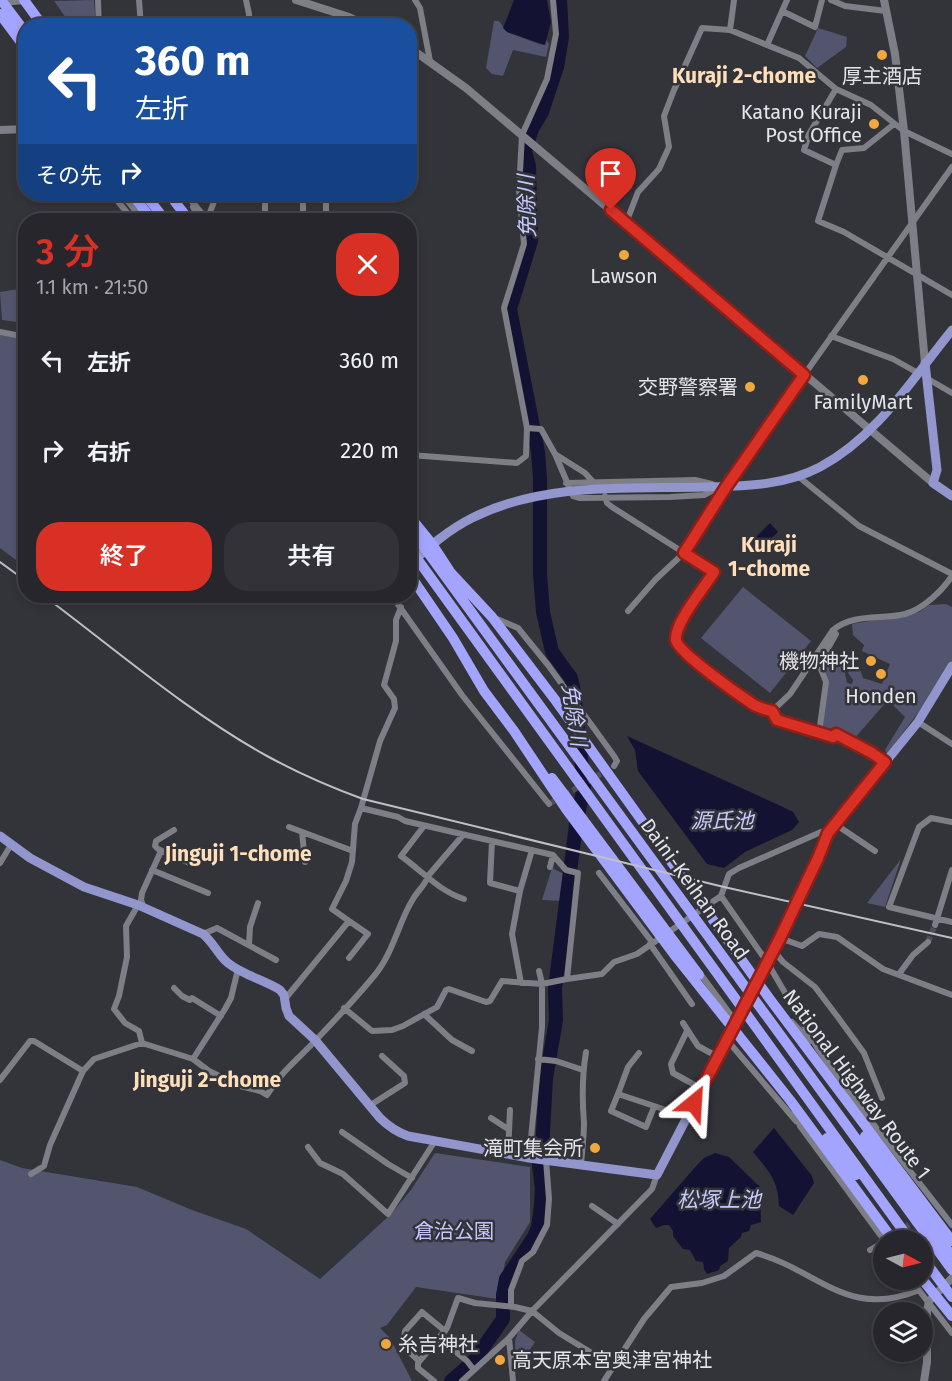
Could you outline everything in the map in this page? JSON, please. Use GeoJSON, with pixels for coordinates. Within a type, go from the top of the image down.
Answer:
{"type":"FeatureCollection","features":[{"type":"Feature","properties":{"kind":"highway"},"geometry":{"type":"LineString","coordinates":[[19,0],[31,18]]}},
{"type":"Feature","properties":{"kind":"highway"},"geometry":{"type":"LineString","coordinates":[[24,0],[37,18]]}},
{"type":"Feature","properties":{"kind":"highway"},"geometry":{"type":"LineString","coordinates":[[1,1],[18,23]]}},
{"type":"Feature","properties":{"kind":"highway"},"geometry":{"type":"LineString","coordinates":[[0,14],[18,38]]}},
{"type":"Feature","properties":{"kind":"highway"},"geometry":{"type":"LineString","coordinates":[[137,201],[147,213]]}},
{"type":"Feature","properties":{"kind":"highway"},"geometry":{"type":"LineString","coordinates":[[150,201],[160,213]]}},
{"type":"Feature","properties":{"kind":"highway"},"geometry":{"type":"LineString","coordinates":[[167,201],[177,213]]}},
{"type":"Feature","properties":{"kind":"highway"},"geometry":{"type":"LineString","coordinates":[[174,201],[184,213]]}},
{"type":"Feature","properties":{"kind":"highway","name":"National Highway Route 1"},"geometry":{"type":"LineString","coordinates":[[417,526],[451,573],[492,617],[556,700],[769,998],[825,1069],[952,1241]]}},
{"type":"Feature","properties":{"kind":"highway","name":"Daini-Keihan Road"},"geometry":{"type":"LineString","coordinates":[[417,538],[952,1270]]}},
{"type":"Feature","properties":{"kind":"highway","name":"Daini-Keihan Road"},"geometry":{"type":"LineString","coordinates":[[417,559],[903,1230]]}},
{"type":"Feature","properties":{"kind":"highway"},"geometry":{"type":"LineString","coordinates":[[417,585],[453,638],[484,691],[572,803],[709,989],[859,1180],[893,1230]]}},
{"type":"Feature","properties":{"kind":"highway"},"geometry":{"type":"LineString","coordinates":[[556,700],[622,805],[952,1256]]}},
{"type":"Feature","properties":{"kind":"highway"},"geometry":{"type":"LineString","coordinates":[[514,731],[600,856],[676,957],[790,1100],[886,1230]]}},
{"type":"Feature","properties":{"kind":"highway"},"geometry":{"type":"LineString","coordinates":[[933,1271],[950,1293]]}},
{"type":"Feature","properties":{"kind":"highway"},"geometry":{"type":"LineString","coordinates":[[933,1275],[950,1293]]}},
{"type":"Feature","properties":{"kind":"highway"},"geometry":{"type":"LineString","coordinates":[[931,1290],[952,1316]]}},
{"type":"Feature","properties":{"kind":"main road"},"geometry":{"type":"LineString","coordinates":[[1,1],[24,0]]}},
{"type":"Feature","properties":{"kind":"main road"},"geometry":{"type":"LineString","coordinates":[[296,0],[351,18]]}},
{"type":"Feature","properties":{"kind":"main road"},"geometry":{"type":"LineString","coordinates":[[884,0],[895,54],[904,131],[931,428],[938,470],[933,483]]}},
{"type":"Feature","properties":{"kind":"main road"},"geometry":{"type":"LineString","coordinates":[[417,53],[533,144],[804,375],[933,483],[952,496]]}},
{"type":"Feature","properties":{"kind":"main road"},"geometry":{"type":"LineString","coordinates":[[0,130],[18,129]]}},
{"type":"Feature","properties":{"kind":"main road"},"geometry":{"type":"LineString","coordinates":[[417,558],[432,544],[470,519],[510,502],[543,494],[578,490],[772,484],[799,477],[821,467],[872,430],[952,330]]}},
{"type":"Feature","properties":{"kind":"main road"},"geometry":{"type":"LineString","coordinates":[[0,836],[52,870],[84,887],[141,906],[203,934],[225,961],[280,990],[289,1016],[315,1041],[369,1106],[388,1126],[399,1133],[539,1159],[657,1175],[780,938],[828,833],[918,722],[952,666]]}},
{"type":"Feature","properties":{"kind":"main road"},"geometry":{"type":"LineString","coordinates":[[924,1381],[927,1362],[926,1327],[929,1301],[952,1278]]}},
{"type":"Feature","properties":{"kind":"street"},"geometry":{"type":"LineString","coordinates":[[98,0],[99,18]]}},
{"type":"Feature","properties":{"kind":"street"},"geometry":{"type":"LineString","coordinates":[[139,0],[140,18]]}},
{"type":"Feature","properties":{"kind":"street"},"geometry":{"type":"LineString","coordinates":[[246,0],[249,18]]}},
{"type":"Feature","properties":{"kind":"street"},"geometry":{"type":"LineString","coordinates":[[415,0],[420,8],[430,61]]}},
{"type":"Feature","properties":{"kind":"street"},"geometry":{"type":"LineString","coordinates":[[417,456],[518,464],[526,456],[527,428],[504,308],[524,244],[519,190],[523,136],[547,79],[556,34],[553,0]]}},
{"type":"Feature","properties":{"kind":"street"},"geometry":{"type":"LineString","coordinates":[[730,30],[734,0]]}},
{"type":"Feature","properties":{"kind":"street"},"geometry":{"type":"LineString","coordinates":[[767,45],[787,0]]}},
{"type":"Feature","properties":{"kind":"street"},"geometry":{"type":"LineString","coordinates":[[782,11],[814,27],[822,0]]}},
{"type":"Feature","properties":{"kind":"street"},"geometry":{"type":"LineString","coordinates":[[831,0],[845,6],[886,11]]}},
{"type":"Feature","properties":{"kind":"street"},"geometry":{"type":"LineString","coordinates":[[626,223],[638,192],[659,169],[669,147],[664,116],[702,27],[730,30],[800,58],[836,89],[871,105],[904,131],[952,154]]}},
{"type":"Feature","properties":{"kind":"street"},"geometry":{"type":"LineString","coordinates":[[836,89],[809,135],[804,150],[836,165]]}},
{"type":"Feature","properties":{"kind":"street"},"geometry":{"type":"LineString","coordinates":[[894,124],[864,148],[842,150],[818,222],[844,232],[952,295]]}},
{"type":"Feature","properties":{"kind":"street"},"geometry":{"type":"LineString","coordinates":[[628,611],[656,579],[684,553],[722,487],[952,167]]}},
{"type":"Feature","properties":{"kind":"street"},"geometry":{"type":"LineString","coordinates":[[118,201],[127,213]]}},
{"type":"Feature","properties":{"kind":"street"},"geometry":{"type":"LineString","coordinates":[[128,201],[137,213]]}},
{"type":"Feature","properties":{"kind":"street"},"geometry":{"type":"LineString","coordinates":[[192,201],[201,213]]}},
{"type":"Feature","properties":{"kind":"street"},"geometry":{"type":"LineString","coordinates":[[0,332],[18,335]]}},
{"type":"Feature","properties":{"kind":"street"},"geometry":{"type":"LineString","coordinates":[[831,336],[893,359],[918,373]]}},
{"type":"Feature","properties":{"kind":"street"},"geometry":{"type":"LineString","coordinates":[[928,379],[952,393]]}},
{"type":"Feature","properties":{"kind":"street"},"geometry":{"type":"LineString","coordinates":[[527,428],[541,429],[555,454],[573,496],[580,498],[704,495],[722,487]]}},
{"type":"Feature","properties":{"kind":"street"},"geometry":{"type":"LineString","coordinates":[[555,454],[577,467],[594,483]]}},
{"type":"Feature","properties":{"kind":"street"},"geometry":{"type":"LineString","coordinates":[[772,711],[797,684],[832,630],[860,618],[903,615],[912,612],[932,598],[952,575],[859,526],[799,477]]}},
{"type":"Feature","properties":{"kind":"street"},"geometry":{"type":"LineString","coordinates":[[566,483],[695,480],[722,487]]}},
{"type":"Feature","properties":{"kind":"street"},"geometry":{"type":"LineString","coordinates":[[605,496],[607,503],[612,507],[714,572],[681,624],[676,639],[678,645],[699,667],[756,706],[772,711],[777,720],[833,737],[836,734],[885,762]]}},
{"type":"Feature","properties":{"kind":"street"},"geometry":{"type":"LineString","coordinates":[[398,603],[462,695],[549,804]]}},
{"type":"Feature","properties":{"kind":"street"},"geometry":{"type":"LineString","coordinates":[[349,958],[368,934],[332,909],[346,881],[353,851],[355,824],[380,741],[395,708],[394,699],[384,685],[396,640],[396,620],[401,607]]}},
{"type":"Feature","properties":{"kind":"street"},"geometry":{"type":"LineString","coordinates":[[492,617],[518,628],[548,664],[614,756],[617,761],[615,766]]}},
{"type":"Feature","properties":{"kind":"street"},"geometry":{"type":"LineString","coordinates":[[819,733],[826,682],[819,664],[836,634],[832,630]]}},
{"type":"Feature","properties":{"kind":"street"},"geometry":{"type":"LineString","coordinates":[[918,722],[952,744]]}},
{"type":"Feature","properties":{"kind":"street"},"geometry":{"type":"LineString","coordinates":[[361,808],[424,826],[553,855],[568,871],[578,873],[567,979]]}},
{"type":"Feature","properties":{"kind":"street"},"geometry":{"type":"LineString","coordinates":[[952,822],[931,818],[919,827],[888,907],[936,922],[952,922]]}},
{"type":"Feature","properties":{"kind":"street"},"geometry":{"type":"LineString","coordinates":[[835,824],[875,851]]}},
{"type":"Feature","properties":{"kind":"street"},"geometry":{"type":"LineString","coordinates":[[424,826],[401,856],[428,876],[436,885],[451,895],[464,899]]}},
{"type":"Feature","properties":{"kind":"street"},"geometry":{"type":"LineString","coordinates":[[289,827],[353,851]]}},
{"type":"Feature","properties":{"kind":"street"},"geometry":{"type":"LineString","coordinates":[[174,830],[156,841],[156,846],[161,851],[194,865]]}},
{"type":"Feature","properties":{"kind":"street"},"geometry":{"type":"LineString","coordinates":[[302,832],[304,862]]}},
{"type":"Feature","properties":{"kind":"street"},"geometry":{"type":"LineString","coordinates":[[344,1008],[372,1031],[392,1030],[437,1006],[446,990],[449,989],[486,1002],[490,1001],[502,981],[542,984],[602,974],[614,962],[637,954],[721,896],[729,874],[821,832],[828,833]]}},
{"type":"Feature","properties":{"kind":"street"},"geometry":{"type":"LineString","coordinates":[[31,1174],[44,1166],[50,1145],[83,1071],[94,1059],[142,1043],[193,1059],[209,1071],[240,1086],[267,1095],[276,1081],[375,975],[390,952],[413,899],[425,885],[428,876],[463,835]]}},
{"type":"Feature","properties":{"kind":"street"},"geometry":{"type":"LineString","coordinates":[[492,841],[490,883],[520,891]]}},
{"type":"Feature","properties":{"kind":"street"},"geometry":{"type":"LineString","coordinates":[[0,863],[12,845]]}},
{"type":"Feature","properties":{"kind":"street"},"geometry":{"type":"LineString","coordinates":[[521,983],[512,934],[520,891],[532,850]]}},
{"type":"Feature","properties":{"kind":"street"},"geometry":{"type":"LineString","coordinates":[[142,1043],[139,1031],[125,1023],[114,1009],[119,996],[126,957],[126,926],[141,906],[142,893],[161,851]]}},
{"type":"Feature","properties":{"kind":"street"},"geometry":{"type":"LineString","coordinates":[[550,867],[553,855]]}},
{"type":"Feature","properties":{"kind":"street"},"geometry":{"type":"LineString","coordinates":[[152,870],[208,893]]}},
{"type":"Feature","properties":{"kind":"street"},"geometry":{"type":"LineString","coordinates":[[936,922],[952,870]]}},
{"type":"Feature","properties":{"kind":"street"},"geometry":{"type":"LineString","coordinates":[[599,873],[651,943],[692,1004]]}},
{"type":"Feature","properties":{"kind":"street"},"geometry":{"type":"LineString","coordinates":[[721,896],[767,962],[818,1049],[846,1089],[952,1225]]}},
{"type":"Feature","properties":{"kind":"street"},"geometry":{"type":"LineString","coordinates":[[249,945],[250,927],[258,903]]}},
{"type":"Feature","properties":{"kind":"street"},"geometry":{"type":"LineString","coordinates":[[285,999],[349,921]]}},
{"type":"Feature","properties":{"kind":"street"},"geometry":{"type":"LineString","coordinates":[[203,934],[217,928],[276,960]]}},
{"type":"Feature","properties":{"kind":"street"},"geometry":{"type":"LineString","coordinates":[[668,931],[736,1022]]}},
{"type":"Feature","properties":{"kind":"street"},"geometry":{"type":"LineString","coordinates":[[780,938],[802,946],[819,934],[837,937],[883,969],[952,995]]}},
{"type":"Feature","properties":{"kind":"street"},"geometry":{"type":"LineString","coordinates":[[899,974],[913,955],[928,942]]}},
{"type":"Feature","properties":{"kind":"street"},"geometry":{"type":"LineString","coordinates":[[773,950],[783,962],[815,987],[837,1016],[864,1053],[882,1098]]}},
{"type":"Feature","properties":{"kind":"street"},"geometry":{"type":"LineString","coordinates":[[193,1059],[231,998],[238,969]]}},
{"type":"Feature","properties":{"kind":"street"},"geometry":{"type":"LineString","coordinates":[[506,1306],[522,1261],[533,1252],[547,1225],[549,1200],[539,1159],[542,984],[539,971]]}},
{"type":"Feature","properties":{"kind":"street"},"geometry":{"type":"LineString","coordinates":[[174,988],[183,996],[190,1000],[192,998],[221,1016]]}},
{"type":"Feature","properties":{"kind":"street"},"geometry":{"type":"LineString","coordinates":[[769,998],[818,1049]]}},
{"type":"Feature","properties":{"kind":"street"},"geometry":{"type":"LineString","coordinates":[[424,1014],[452,1040],[472,1051]]}},
{"type":"Feature","properties":{"kind":"street"},"geometry":{"type":"LineString","coordinates":[[683,1023],[698,1046],[718,1057]]}},
{"type":"Feature","properties":{"kind":"street"},"geometry":{"type":"LineString","coordinates":[[687,1030],[671,1064],[673,1073],[702,1089]]}},
{"type":"Feature","properties":{"kind":"street"},"geometry":{"type":"LineString","coordinates":[[727,1040],[800,1126],[876,1230]]}},
{"type":"Feature","properties":{"kind":"street"},"geometry":{"type":"LineString","coordinates":[[0,1080],[30,1041],[34,1041],[83,1071]]}},
{"type":"Feature","properties":{"kind":"street"},"geometry":{"type":"LineString","coordinates":[[581,1165],[584,1123],[583,1070],[586,1052]]}},
{"type":"Feature","properties":{"kind":"street"},"geometry":{"type":"LineString","coordinates":[[639,1053],[628,1067],[611,1111],[646,1126],[654,1107]]}},
{"type":"Feature","properties":{"kind":"street"},"geometry":{"type":"LineString","coordinates":[[369,1106],[405,1083],[404,1076],[382,1056]]}},
{"type":"Feature","properties":{"kind":"street"},"geometry":{"type":"LineString","coordinates":[[541,1059],[583,1070]]}},
{"type":"Feature","properties":{"kind":"street"},"geometry":{"type":"LineString","coordinates":[[618,1094],[654,1107],[661,1106],[687,1117]]}},
{"type":"Feature","properties":{"kind":"street"},"geometry":{"type":"LineString","coordinates":[[790,1100],[800,1126]]}},
{"type":"Feature","properties":{"kind":"street"},"geometry":{"type":"LineString","coordinates":[[508,1152],[510,1110]]}},
{"type":"Feature","properties":{"kind":"street"},"geometry":{"type":"LineString","coordinates":[[491,1118],[508,1129]]}},
{"type":"Feature","properties":{"kind":"street"},"geometry":{"type":"LineString","coordinates":[[342,1132],[412,1178]]}},
{"type":"Feature","properties":{"kind":"street"},"geometry":{"type":"LineString","coordinates":[[308,1147],[320,1162],[343,1174],[388,1214],[435,1141]]}},
{"type":"Feature","properties":{"kind":"street"},"geometry":{"type":"LineString","coordinates":[[462,1381],[509,1338],[532,1311],[652,1189],[657,1175]]}},
{"type":"Feature","properties":{"kind":"street"},"geometry":{"type":"LineString","coordinates":[[592,1206],[618,1224]]}},
{"type":"Feature","properties":{"kind":"street"},"geometry":{"type":"LineString","coordinates":[[604,1381],[644,1319],[671,1287],[702,1283],[724,1276],[756,1253],[858,1299],[888,1300],[919,1290],[952,1333]]}},
{"type":"Feature","properties":{"kind":"street"},"geometry":{"type":"LineString","coordinates":[[434,1381],[418,1368],[419,1361],[445,1331],[459,1298],[475,1303],[532,1311],[559,1333],[614,1366]]}},
{"type":"Feature","properties":{"kind":"street"},"geometry":{"type":"LineString","coordinates":[[419,1361],[403,1346],[405,1331],[422,1312],[445,1331]]}},
{"type":"Feature","properties":{"kind":"street"},"geometry":{"type":"LineString","coordinates":[[439,1338],[474,1369]]}},
{"type":"Feature","properties":{"kind":"street"},"geometry":{"type":"LineString","coordinates":[[509,1338],[513,1381]]}},
{"type":"Feature","properties":{"kind":"green space"},"geometry":{"type":"Polygon","coordinates":[[[94,0],[95,18],[66,18],[54,1],[94,0]]]}},
{"type":"Feature","properties":{"kind":"green space"},"geometry":{"type":"Polygon","coordinates":[[[494,21],[499,21],[507,32],[539,44],[544,45],[546,40],[549,44],[546,57],[513,50],[503,76],[492,74],[486,68],[494,21]]]}},
{"type":"Feature","properties":{"kind":"green space"},"geometry":{"type":"Polygon","coordinates":[[[818,28],[847,37],[846,47],[817,68],[805,56],[818,28]]]}},
{"type":"Feature","properties":{"kind":"green space"},"geometry":{"type":"Polygon","coordinates":[[[18,289],[18,322],[2,320],[0,292],[18,289]]]}},
{"type":"Feature","properties":{"kind":"green space"},"geometry":{"type":"Polygon","coordinates":[[[0,335],[18,338],[18,562],[0,548],[0,335]]]}},
{"type":"Feature","properties":{"kind":"green space"},"geometry":{"type":"Polygon","coordinates":[[[743,587],[811,641],[770,693],[701,638],[743,587]]]}},
{"type":"Feature","properties":{"kind":"green space","name":"機物神社"},"geometry":{"type":"Polygon","coordinates":[[[946,604],[952,607],[952,662],[939,685],[887,754],[885,750],[905,717],[888,700],[853,740],[835,732],[831,734],[822,731],[828,683],[824,668],[830,655],[842,667],[847,683],[852,684],[853,680],[848,673],[852,665],[860,669],[863,678],[882,684],[890,664],[862,651],[864,645],[853,635],[852,624],[919,612],[929,605],[946,604]]]}},
{"type":"Feature","properties":{"kind":"green space"},"geometry":{"type":"Polygon","coordinates":[[[901,859],[885,907],[867,903],[901,859]]]}},
{"type":"Feature","properties":{"kind":"green space"},"geometry":{"type":"Polygon","coordinates":[[[552,868],[566,875],[562,901],[542,900],[552,868]]]}},
{"type":"Feature","properties":{"kind":"green space","name":"倉治公園"},"geometry":{"type":"Polygon","coordinates":[[[435,1153],[530,1167],[530,1222],[505,1262],[498,1299],[416,1287],[387,1325],[380,1328],[390,1338],[412,1381],[0,1381],[0,1160],[22,1168],[137,1187],[246,1229],[320,1279],[390,1215],[411,1190],[435,1153]]]}},
{"type":"Feature","properties":{"kind":"green space"},"geometry":{"type":"Polygon","coordinates":[[[519,1330],[535,1342],[516,1370],[515,1341],[519,1330]]]}},
{"type":"Feature","properties":{"kind":"water"},"geometry":{"type":"Polygon","coordinates":[[[514,0],[547,0],[551,22],[545,45],[507,32],[503,28],[514,0]]]}},
{"type":"Feature","properties":{"kind":"water"},"geometry":{"type":"Polygon","coordinates":[[[770,523],[778,532],[757,551],[750,543],[770,523]]]}},
{"type":"Feature","properties":{"kind":"water","name":"源氏池"},"geometry":{"type":"Polygon","coordinates":[[[627,736],[793,812],[799,822],[792,830],[745,852],[724,868],[707,864],[638,771],[635,750],[627,736]]]}},
{"type":"Feature","properties":{"kind":"water"},"geometry":{"type":"Polygon","coordinates":[[[774,1128],[812,1176],[814,1183],[793,1215],[779,1206],[775,1182],[753,1152],[774,1128]]]}},
{"type":"Feature","properties":{"kind":"water","name":"松塚上池"},"geometry":{"type":"Polygon","coordinates":[[[715,1153],[729,1157],[760,1187],[761,1222],[751,1225],[749,1231],[742,1233],[741,1237],[729,1248],[728,1261],[720,1266],[719,1270],[707,1274],[703,1262],[696,1261],[690,1250],[683,1249],[673,1236],[669,1225],[656,1228],[650,1219],[697,1165],[704,1158],[715,1153]]]}},
{"type":"Feature","properties":{"kind":"waterway","name":"免除川"},"geometry":{"type":"LineString","coordinates":[[451,1381],[473,1362],[503,1319],[506,1279],[534,1237],[538,1227],[542,1188],[539,1165],[542,1151],[546,1078],[556,1020],[555,988],[576,825],[584,786],[571,678],[552,652],[543,612],[540,574],[538,452],[510,309],[531,241],[529,166],[525,151],[532,129],[542,112],[557,67],[562,37],[560,0]]}},
{"type":"Feature","properties":{"kind":"tunnel"},"geometry":{"type":"LineString","coordinates":[[549,804],[606,771]]}},
{"type":"Feature","properties":{"kind":"tunnel"},"geometry":{"type":"LineString","coordinates":[[928,942],[935,925]]}},
{"type":"Feature","properties":{"kind":"tunnel"},"geometry":{"type":"LineString","coordinates":[[901,1230],[918,1219]]}},
{"type":"Feature","properties":{"kind":"railway"},"geometry":{"type":"LineString","coordinates":[[0,562],[18,575]]}},
{"type":"Feature","properties":{"kind":"railway"},"geometry":{"type":"LineString","coordinates":[[53,603],[153,680],[238,739],[290,768],[363,799],[724,887],[952,938]]}},
{"type":"Feature","properties":{"kind":"place","name":"厚主酒店"},"geometry":{"type":"Point","coordinates":[882,55]}},
{"type":"Feature","properties":{"kind":"place","name":"Katano Kuraji Post Office"},"geometry":{"type":"Point","coordinates":[874,124]}},
{"type":"Feature","properties":{"kind":"place","name":"Lawson"},"geometry":{"type":"Point","coordinates":[624,255]}},
{"type":"Feature","properties":{"kind":"place","name":"FamilyMart"},"geometry":{"type":"Point","coordinates":[863,380]}},
{"type":"Feature","properties":{"kind":"place","name":"交野警察署"},"geometry":{"type":"Point","coordinates":[750,387]}},
{"type":"Feature","properties":{"kind":"place","name":"機物神社"},"geometry":{"type":"Point","coordinates":[871,661]}},
{"type":"Feature","properties":{"kind":"place","name":"Honden"},"geometry":{"type":"Point","coordinates":[881,674]}},
{"type":"Feature","properties":{"kind":"place","name":"滝町集会所"},"geometry":{"type":"Point","coordinates":[595,1148]}},
{"type":"Feature","properties":{"kind":"place","name":"糸吉神社"},"geometry":{"type":"Point","coordinates":[386,1344]}},
{"type":"Feature","properties":{"kind":"place","name":"高天原本宮奥津宮神社"},"geometry":{"type":"Point","coordinates":[500,1360]}},
{"type":"Feature","properties":{"kind":"district","name":"Kuraji 2-chome"},"geometry":{"type":"Point","coordinates":[744,76]}},
{"type":"Feature","properties":{"kind":"district","name":"Kuraji 1-chome"},"geometry":{"type":"Point","coordinates":[769,557]}},
{"type":"Feature","properties":{"kind":"district","name":"Jinguji 1-chome"},"geometry":{"type":"Point","coordinates":[238,854]}},
{"type":"Feature","properties":{"kind":"district","name":"Jinguji 2-chome"},"geometry":{"type":"Point","coordinates":[207,1080]}},
{"type":"Feature","properties":{"kind":"route"},"geometry":{"type":"LineString","coordinates":[[611,210],[804,375],[726,487],[684,553],[714,572],[681,624],[676,639],[678,645],[699,667],[756,706],[772,711],[777,720],[833,737],[836,734],[885,762],[828,833],[780,938],[694,1103]]}}]}
